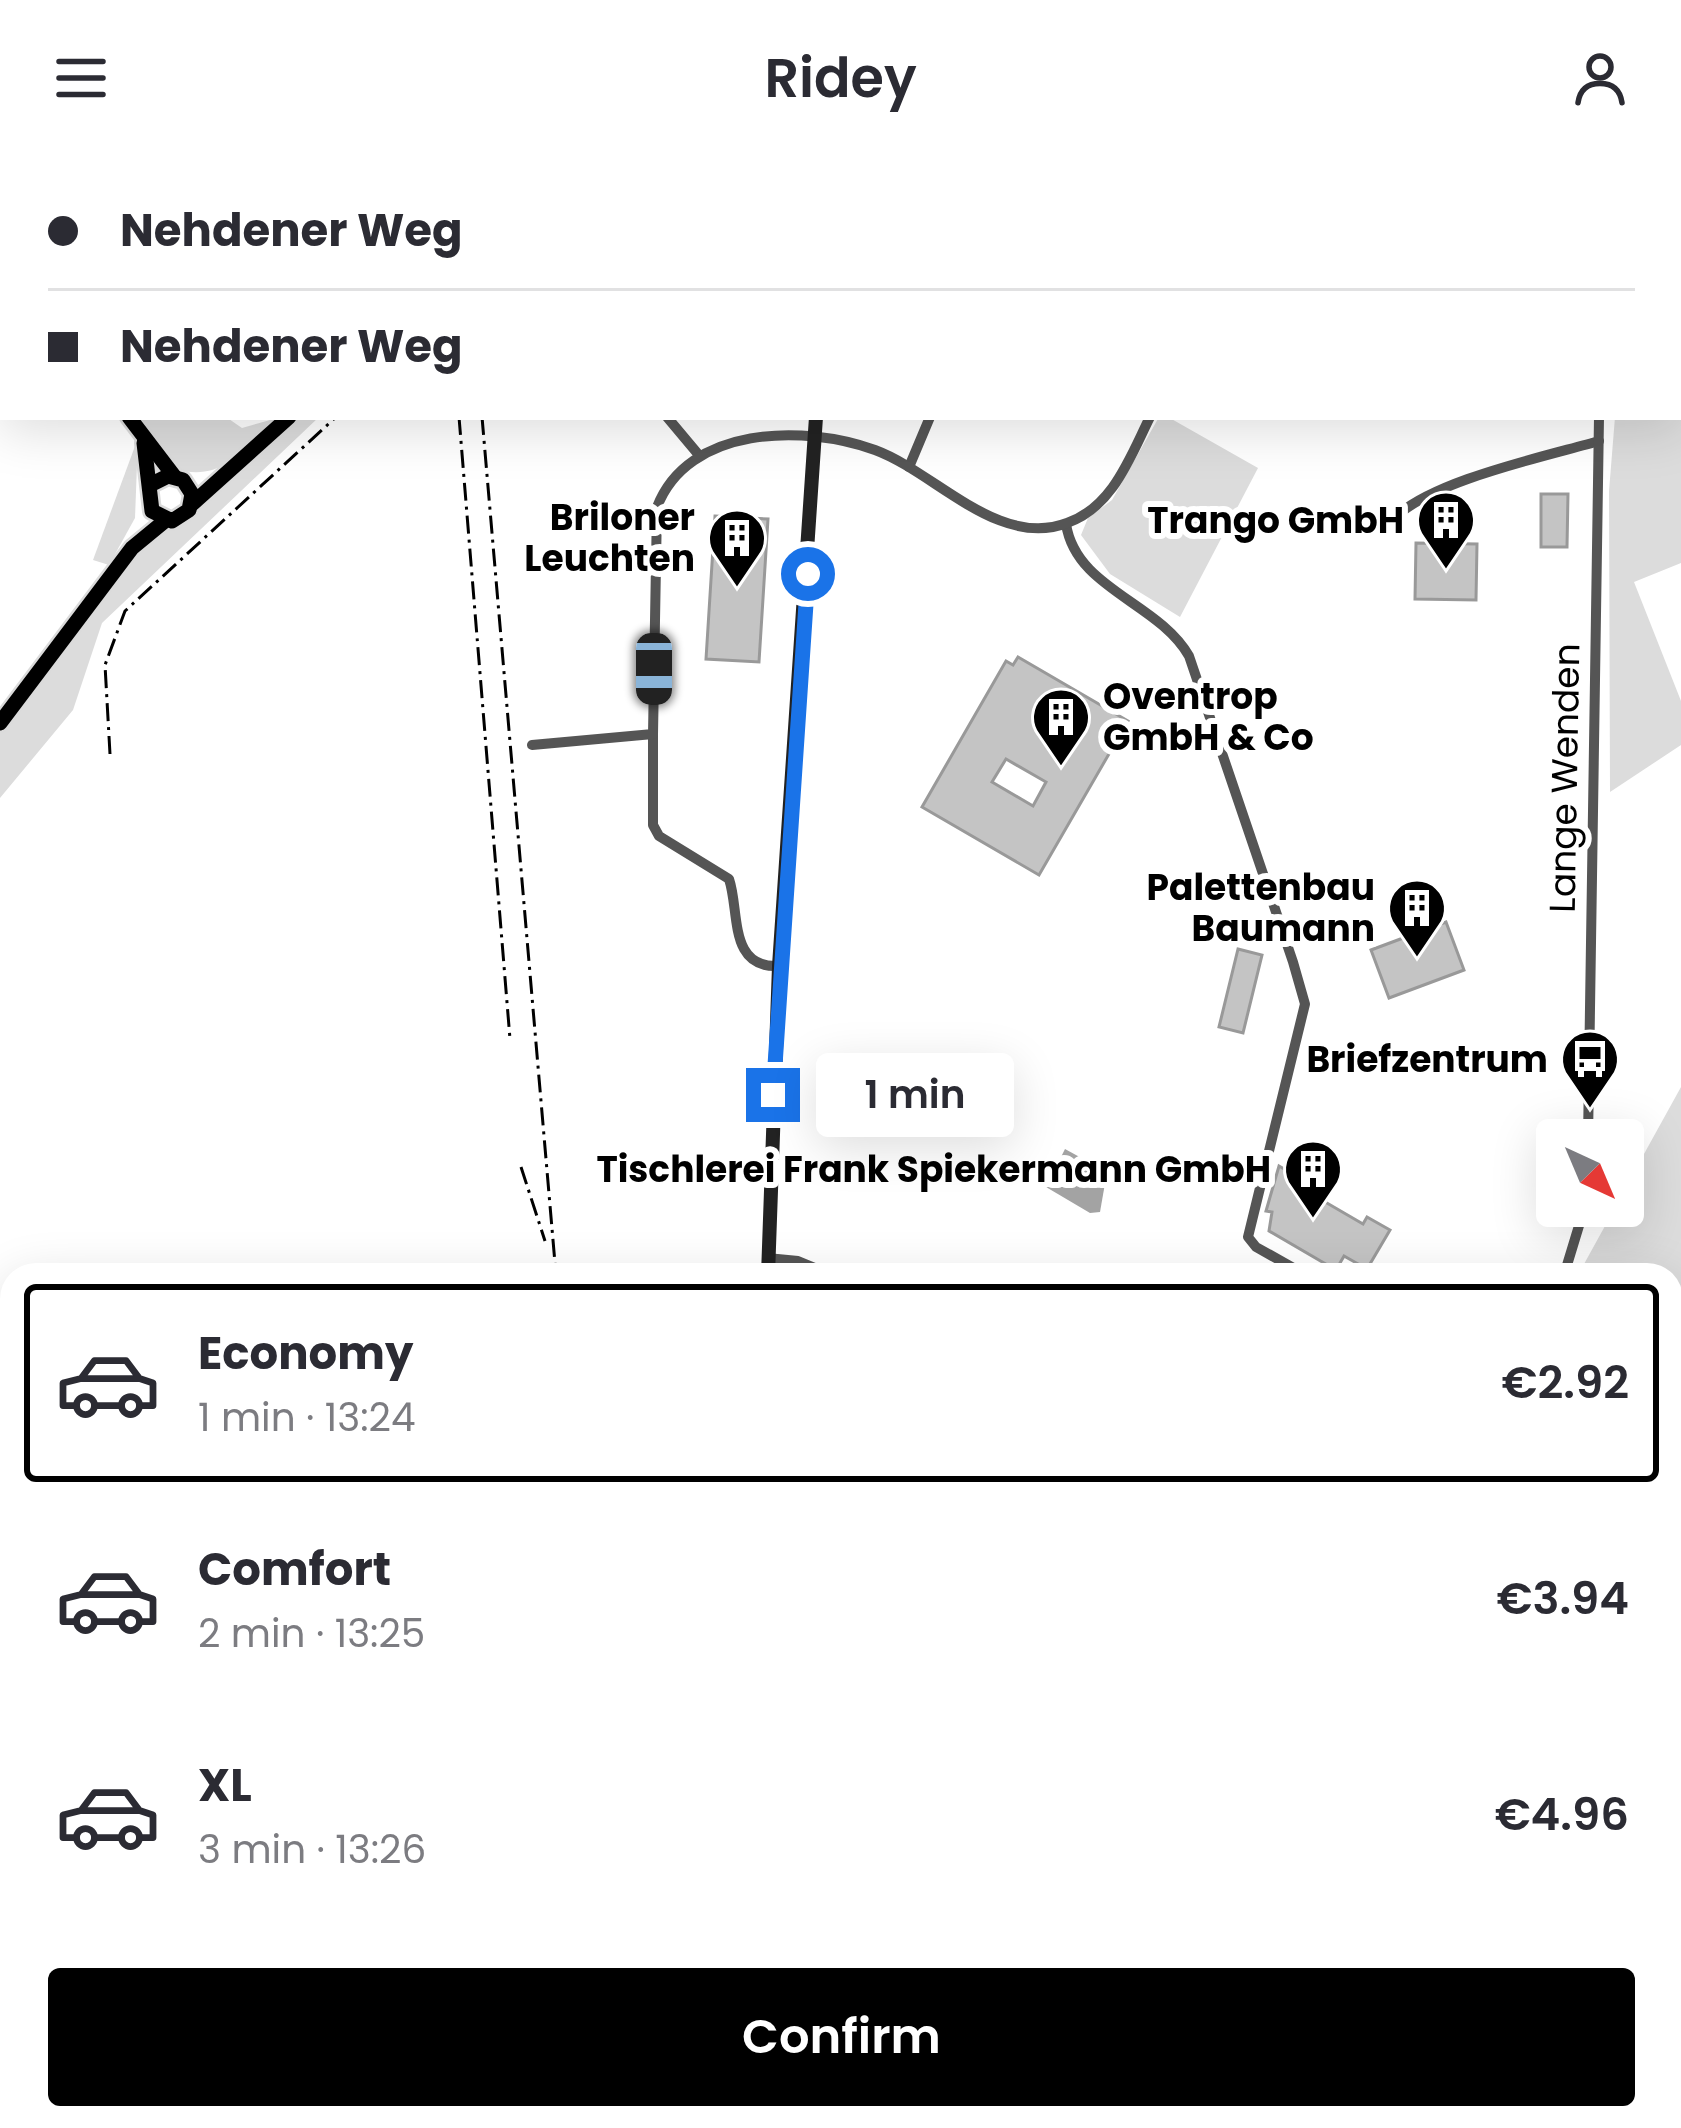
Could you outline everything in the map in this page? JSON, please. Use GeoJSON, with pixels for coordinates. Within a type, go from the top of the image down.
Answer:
{"type":"FeatureCollection","features":[{"type":"Feature","properties":{"kind":"main road"},"geometry":{"type":"LineString","coordinates":[[131,420],[144,443],[192,494],[191,505]]}},
{"type":"Feature","properties":{"kind":"main road"},"geometry":{"type":"LineString","coordinates":[[0,723],[132,548],[166,520],[182,517],[220,476],[285,420]]}},
{"type":"Feature","properties":{"kind":"main road"},"geometry":{"type":"LineString","coordinates":[[132,548],[152,484],[144,443]]}},
{"type":"Feature","properties":{"kind":"main road"},"geometry":{"type":"LineString","coordinates":[[152,484],[220,476]]}},
{"type":"Feature","properties":{"kind":"main road"},"geometry":{"type":"LineString","coordinates":[[148,505],[166,520]]}},
{"type":"Feature","properties":{"kind":"street"},"geometry":{"type":"LineString","coordinates":[[670,420],[698,454]]}},
{"type":"Feature","properties":{"kind":"street"},"geometry":{"type":"LineString","coordinates":[[768,1263],[779,966],[816,420]]}},
{"type":"Feature","properties":{"kind":"street"},"geometry":{"type":"LineString","coordinates":[[909,467],[929,420]]}},
{"type":"Feature","properties":{"kind":"street"},"geometry":{"type":"LineString","coordinates":[[779,966],[757,964],[748,957],[733,921],[729,879],[658,836],[653,824],[657,507],[665,486],[698,454],[748,440],[815,440],[868,448],[1006,522],[1039,528],[1066,524],[1087,514],[1112,489],[1148,420]]}},
{"type":"Feature","properties":{"kind":"street","name":"Lange Wenden"},"geometry":{"type":"LineString","coordinates":[[1588,1119],[1599,420]]}},
{"type":"Feature","properties":{"kind":"street"},"geometry":{"type":"LineString","coordinates":[[1392,521],[1409,505],[1438,493],[1599,441]]}},
{"type":"Feature","properties":{"kind":"street"},"geometry":{"type":"LineString","coordinates":[[1066,524],[1069,541],[1092,573],[1168,625],[1189,656],[1294,962],[1305,1004],[1249,1237],[1256,1247],[1285,1263]]}},
{"type":"Feature","properties":{"kind":"street"},"geometry":{"type":"LineString","coordinates":[[532,746],[653,734]]}},
{"type":"Feature","properties":{"kind":"street"},"geometry":{"type":"LineString","coordinates":[[1568,1263],[1579,1227]]}},
{"type":"Feature","properties":{"kind":"street"},"geometry":{"type":"LineString","coordinates":[[767,1258],[803,1263]]}},
{"type":"Feature","properties":{"kind":"shaded area"},"geometry":{"type":"Polygon","coordinates":[[[137,420],[230,420],[242,428],[278,420],[220,467],[191,472],[174,468],[137,420]]]}},
{"type":"Feature","properties":{"kind":"shaded area"},"geometry":{"type":"Polygon","coordinates":[[[293,420],[316,420],[102,623],[73,710],[0,798],[0,730],[149,537],[190,516],[293,420]]]}},
{"type":"Feature","properties":{"kind":"shaded area"},"geometry":{"type":"Polygon","coordinates":[[[1157,420],[1173,420],[1258,468],[1180,617],[1110,574],[1081,535],[1088,518],[1112,500],[1157,420]]]}},
{"type":"Feature","properties":{"kind":"shaded area"},"geometry":{"type":"Polygon","coordinates":[[[1615,420],[1681,420],[1681,563],[1634,582],[1681,701],[1681,745],[1610,792],[1609,491],[1615,420]]]}},
{"type":"Feature","properties":{"kind":"shaded area"},"geometry":{"type":"Polygon","coordinates":[[[138,438],[135,518],[109,565],[93,560],[138,438]]]}},
{"type":"Feature","properties":{"kind":"shaded area"},"geometry":{"type":"Polygon","coordinates":[[[1681,1087],[1681,1263],[1585,1263],[1604,1227],[1644,1227],[1644,1154],[1681,1087]]]}},
{"type":"Feature","properties":{"kind":"shaded area"},"geometry":{"type":"Polygon","coordinates":[[[1065,1149],[1107,1172],[1100,1212],[1090,1213],[1046,1187],[1065,1149]]]}},
{"type":"Feature","properties":{"kind":"building"},"geometry":{"type":"Polygon","coordinates":[[[1541,494],[1568,494],[1567,547],[1541,547],[1541,494]]]}},
{"type":"Feature","properties":{"kind":"building","name":"Briloner Leuchten"},"geometry":{"type":"Polygon","coordinates":[[[715,516],[768,519],[759,662],[706,659],[715,516]]]}},
{"type":"Feature","properties":{"kind":"building","name":"Trango GmbH"},"geometry":{"type":"Polygon","coordinates":[[[1416,543],[1477,544],[1476,600],[1415,599],[1416,543]]]}},
{"type":"Feature","properties":{"kind":"building","name":"Oventrop GmbH & Co"},"geometry":{"type":"Polygon","coordinates":[[[1018,657],[1128,721],[1039,875],[922,807],[1006,661],[1013,665],[1018,657]],[[1006,759],[992,782],[1033,806],[1046,782],[1006,759]]]}},
{"type":"Feature","properties":{"kind":"building","name":"Palettenbau Baumann"},"geometry":{"type":"Polygon","coordinates":[[[1446,922],[1464,970],[1389,998],[1371,950],[1446,922]]]}},
{"type":"Feature","properties":{"kind":"building"},"geometry":{"type":"Polygon","coordinates":[[[1238,949],[1262,955],[1243,1033],[1219,1027],[1238,949]]]}},
{"type":"Feature","properties":{"kind":"building","name":"Tischlerei Frank Spiekermann GmbH"},"geometry":{"type":"Polygon","coordinates":[[[1279,1166],[1312,1185],[1308,1192],[1363,1224],[1367,1217],[1390,1230],[1371,1263],[1356,1263],[1344,1256],[1340,1263],[1324,1263],[1269,1231],[1272,1212],[1266,1211],[1279,1166]]]}},
{"type":"Feature","properties":{"kind":"railway"},"geometry":{"type":"LineString","coordinates":[[110,754],[105,665],[125,611],[333,420]]}},
{"type":"Feature","properties":{"kind":"railway"},"geometry":{"type":"LineString","coordinates":[[459,420],[510,1039]]}},
{"type":"Feature","properties":{"kind":"railway"},"geometry":{"type":"LineString","coordinates":[[482,420],[555,1263]]}},
{"type":"Feature","properties":{"kind":"railway"},"geometry":{"type":"LineString","coordinates":[[521,1167],[545,1241]]}},
{"type":"Feature","properties":{"kind":"place","name":"Trango GmbH"},"geometry":{"type":"Point","coordinates":[1446,571]}},
{"type":"Feature","properties":{"kind":"place","name":"Briloner Leuchten"},"geometry":{"type":"Point","coordinates":[737,589]}},
{"type":"Feature","properties":{"kind":"place","name":"Oventrop GmbH & Co"},"geometry":{"type":"Point","coordinates":[1061,768]}},
{"type":"Feature","properties":{"kind":"place","name":"Palettenbau Baumann"},"geometry":{"type":"Point","coordinates":[1417,959]}},
{"type":"Feature","properties":{"kind":"place","name":"Briefzentrum"},"geometry":{"type":"Point","coordinates":[1590,1110]}},
{"type":"Feature","properties":{"kind":"place","name":"Tischlerei Frank Spiekermann GmbH"},"geometry":{"type":"Point","coordinates":[1313,1220]}},
{"type":"Feature","properties":{"kind":"route"},"geometry":{"type":"LineString","coordinates":[[773,1095],[808,574]]}}]}
